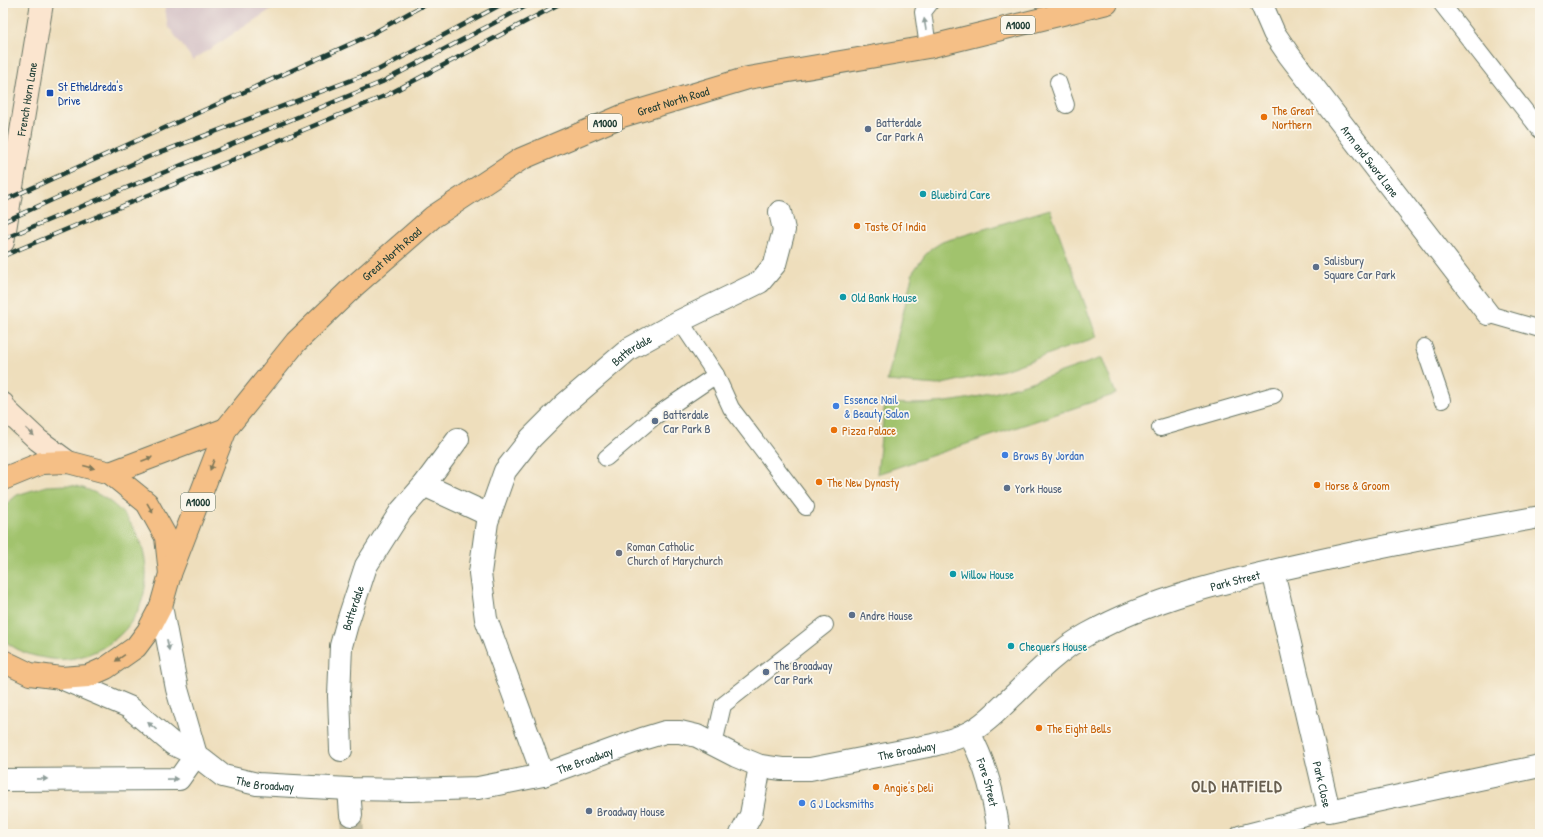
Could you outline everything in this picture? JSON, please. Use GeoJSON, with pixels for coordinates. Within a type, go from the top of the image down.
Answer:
{"type":"FeatureCollection","features":[{"type":"Feature","properties":{"kind":"main road","name":"French Horn Lane"},"geometry":{"type":"LineString","coordinates":[[3,242],[42,3]]}},
{"type":"Feature","properties":{"kind":"main road","name":"Great North Road"},"geometry":{"type":"LineString","coordinates":[[30,674],[61,678],[88,676],[106,668],[136,647],[148,630],[161,606],[170,574],[226,429],[296,342],[332,307],[433,217],[522,159],[622,116],[748,78],[928,47],[1107,3]]}},
{"type":"Feature","properties":{"kind":"main road"},"geometry":{"type":"LineString","coordinates":[[3,404],[6,410],[38,440],[68,462]]}},
{"type":"Feature","properties":{"kind":"main road"},"geometry":{"type":"LineString","coordinates":[[110,473],[226,429]]}},
{"type":"Feature","properties":{"kind":"main road"},"geometry":{"type":"LineString","coordinates":[[3,479],[42,464],[68,462],[110,473],[147,502],[166,537],[170,574]]}},
{"type":"Feature","properties":{"kind":"main road"},"geometry":{"type":"LineString","coordinates":[[3,661],[30,674]]}},
{"type":"Feature","properties":{"kind":"main road"},"geometry":{"type":"LineString","coordinates":[[3,678],[30,674]]}},
{"type":"Feature","properties":{"kind":"street","name":"Arm and Sword Lane"},"geometry":{"type":"LineString","coordinates":[[1261,3],[1274,33],[1289,55],[1488,314]]}},
{"type":"Feature","properties":{"kind":"street","name":"Batterdale"},"geometry":{"type":"LineString","coordinates":[[543,775],[486,619],[480,573],[487,522],[505,471],[531,438],[566,404],[629,349],[680,321],[760,282],[775,264],[784,230],[780,212]]}},
{"type":"Feature","properties":{"kind":"street","name":"Batterdale"},"geometry":{"type":"LineString","coordinates":[[341,750],[341,646],[366,566],[401,511],[424,485],[458,439]]}},
{"type":"Feature","properties":{"kind":"street"},"geometry":{"type":"LineString","coordinates":[[424,485],[489,515]]}},
{"type":"Feature","properties":{"kind":"street","name":"Park Street"},"geometry":{"type":"LineString","coordinates":[[969,733],[993,715],[1051,659],[1087,634],[1137,611],[1195,591],[1273,571],[1376,548],[1540,517]]}},
{"type":"Feature","properties":{"kind":"street","name":"Park Close"},"geometry":{"type":"LineString","coordinates":[[1273,571],[1329,811],[1540,766]]}},
{"type":"Feature","properties":{"kind":"street"},"geometry":{"type":"LineString","coordinates":[[3,780],[179,779],[196,755],[177,689],[161,606]]}},
{"type":"Feature","properties":{"kind":"street","name":"The Broadway"},"geometry":{"type":"LineString","coordinates":[[61,678],[129,707],[173,744],[196,755],[224,776],[257,784],[349,789],[411,790],[478,788],[543,775],[642,739],[666,732],[680,732],[697,736],[736,756],[760,766],[782,769],[810,769],[934,745],[951,741],[969,733]]}},
{"type":"Feature","properties":{"kind":"street","name":"Fore Street"},"geometry":{"type":"LineString","coordinates":[[969,733],[979,752],[987,773],[995,803],[998,834]]}},
{"type":"Feature","properties":{"kind":"street"},"geometry":{"type":"LineString","coordinates":[[742,834],[751,815],[760,766]]}},
{"type":"Feature","properties":{"kind":"street"},"geometry":{"type":"LineString","coordinates":[[349,789],[351,815]]}},
{"type":"Feature","properties":{"kind":"lane"},"geometry":{"type":"LineString","coordinates":[[928,47],[923,12],[930,3]]}},
{"type":"Feature","properties":{"kind":"lane"},"geometry":{"type":"LineString","coordinates":[[1440,3],[1540,130]]}},
{"type":"Feature","properties":{"kind":"lane"},"geometry":{"type":"LineString","coordinates":[[1058,82],[1066,105]]}},
{"type":"Feature","properties":{"kind":"lane"},"geometry":{"type":"LineString","coordinates":[[1488,314],[1540,330]]}},
{"type":"Feature","properties":{"kind":"lane"},"geometry":{"type":"LineString","coordinates":[[680,321],[716,374],[731,408],[806,507]]}},
{"type":"Feature","properties":{"kind":"lane"},"geometry":{"type":"LineString","coordinates":[[1424,347],[1442,400]]}},
{"type":"Feature","properties":{"kind":"lane"},"geometry":{"type":"LineString","coordinates":[[606,458],[654,417],[716,374]]}},
{"type":"Feature","properties":{"kind":"lane"},"geometry":{"type":"LineString","coordinates":[[1160,428],[1274,395]]}},
{"type":"Feature","properties":{"kind":"lane"},"geometry":{"type":"LineString","coordinates":[[714,744],[723,705],[825,625]]}},
{"type":"Feature","properties":{"kind":"lane"},"geometry":{"type":"LineString","coordinates":[[1239,834],[1329,811]]}},
{"type":"Feature","properties":{"kind":"shaded area"},"geometry":{"type":"Polygon","coordinates":[[[164,3],[281,3],[193,60],[168,26],[164,3]]]}},
{"type":"Feature","properties":{"kind":"green space"},"geometry":{"type":"Polygon","coordinates":[[[1050,209],[1097,337],[1004,370],[938,385],[887,381],[913,272],[928,251],[942,242],[1050,209]]]}},
{"type":"Feature","properties":{"kind":"green space"},"geometry":{"type":"Polygon","coordinates":[[[1102,358],[1116,394],[877,474],[885,402],[913,404],[941,403],[968,399],[1023,385],[1102,358]]]}},
{"type":"Feature","properties":{"kind":"green space"},"geometry":{"type":"Polygon","coordinates":[[[46,486],[76,486],[102,497],[123,514],[137,535],[145,559],[146,584],[139,608],[124,630],[102,648],[84,656],[72,659],[52,659],[32,655],[20,651],[8,644],[3,639],[3,507],[17,495],[46,486]]]}},
{"type":"Feature","properties":{"kind":"tunnel"},"geometry":{"type":"LineString","coordinates":[[351,815],[352,834]]}},
{"type":"Feature","properties":{"kind":"railway"},"geometry":{"type":"LineString","coordinates":[[3,201],[368,36],[427,3]]}},
{"type":"Feature","properties":{"kind":"railway"},"geometry":{"type":"LineString","coordinates":[[3,222],[148,157],[378,70],[504,3]]}},
{"type":"Feature","properties":{"kind":"railway"},"geometry":{"type":"LineString","coordinates":[[3,239],[382,82],[532,3]]}},
{"type":"Feature","properties":{"kind":"railway"},"geometry":{"type":"LineString","coordinates":[[3,256],[387,95],[561,3]]}},
{"type":"Feature","properties":{"kind":"place","name":"St Etheldreda's Drive"},"geometry":{"type":"Point","coordinates":[50,93]}},
{"type":"Feature","properties":{"kind":"place","name":"The Great Northern"},"geometry":{"type":"Point","coordinates":[1264,117]}},
{"type":"Feature","properties":{"kind":"place","name":"Batterdale Car Park A"},"geometry":{"type":"Point","coordinates":[868,129]}},
{"type":"Feature","properties":{"kind":"place","name":"Bluebird Care"},"geometry":{"type":"Point","coordinates":[923,194]}},
{"type":"Feature","properties":{"kind":"place","name":"Taste Of India"},"geometry":{"type":"Point","coordinates":[857,226]}},
{"type":"Feature","properties":{"kind":"place","name":"Salisbury Square Car Park"},"geometry":{"type":"Point","coordinates":[1316,267]}},
{"type":"Feature","properties":{"kind":"place","name":"Old Bank House"},"geometry":{"type":"Point","coordinates":[843,297]}},
{"type":"Feature","properties":{"kind":"place","name":"Essence Nail & Beauty Salon"},"geometry":{"type":"Point","coordinates":[836,406]}},
{"type":"Feature","properties":{"kind":"place","name":"Batterdale Car Park B"},"geometry":{"type":"Point","coordinates":[655,421]}},
{"type":"Feature","properties":{"kind":"place","name":"Pizza Palace"},"geometry":{"type":"Point","coordinates":[834,430]}},
{"type":"Feature","properties":{"kind":"place","name":"Brows By Jordan"},"geometry":{"type":"Point","coordinates":[1005,455]}},
{"type":"Feature","properties":{"kind":"place","name":"The New Dynasty"},"geometry":{"type":"Point","coordinates":[819,482]}},
{"type":"Feature","properties":{"kind":"place","name":"Horse & Groom"},"geometry":{"type":"Point","coordinates":[1317,485]}},
{"type":"Feature","properties":{"kind":"place","name":"York House"},"geometry":{"type":"Point","coordinates":[1007,488]}},
{"type":"Feature","properties":{"kind":"place","name":"Roman Catholic Church of Marychurch"},"geometry":{"type":"Point","coordinates":[619,553]}},
{"type":"Feature","properties":{"kind":"place","name":"Willow House"},"geometry":{"type":"Point","coordinates":[953,574]}},
{"type":"Feature","properties":{"kind":"place","name":"Andre House"},"geometry":{"type":"Point","coordinates":[852,615]}},
{"type":"Feature","properties":{"kind":"place","name":"Chequers House"},"geometry":{"type":"Point","coordinates":[1011,646]}},
{"type":"Feature","properties":{"kind":"place","name":"The Broadway Car Park"},"geometry":{"type":"Point","coordinates":[766,672]}},
{"type":"Feature","properties":{"kind":"place","name":"The Eight Bells"},"geometry":{"type":"Point","coordinates":[1039,728]}},
{"type":"Feature","properties":{"kind":"place","name":"Angie's Deli"},"geometry":{"type":"Point","coordinates":[876,787]}},
{"type":"Feature","properties":{"kind":"place","name":"G J Locksmiths"},"geometry":{"type":"Point","coordinates":[802,803]}},
{"type":"Feature","properties":{"kind":"place","name":"Broadway House"},"geometry":{"type":"Point","coordinates":[589,811]}},
{"type":"Feature","properties":{"kind":"district","name":"OLD HATFIELD"},"geometry":{"type":"Point","coordinates":[1237,786]}}]}
